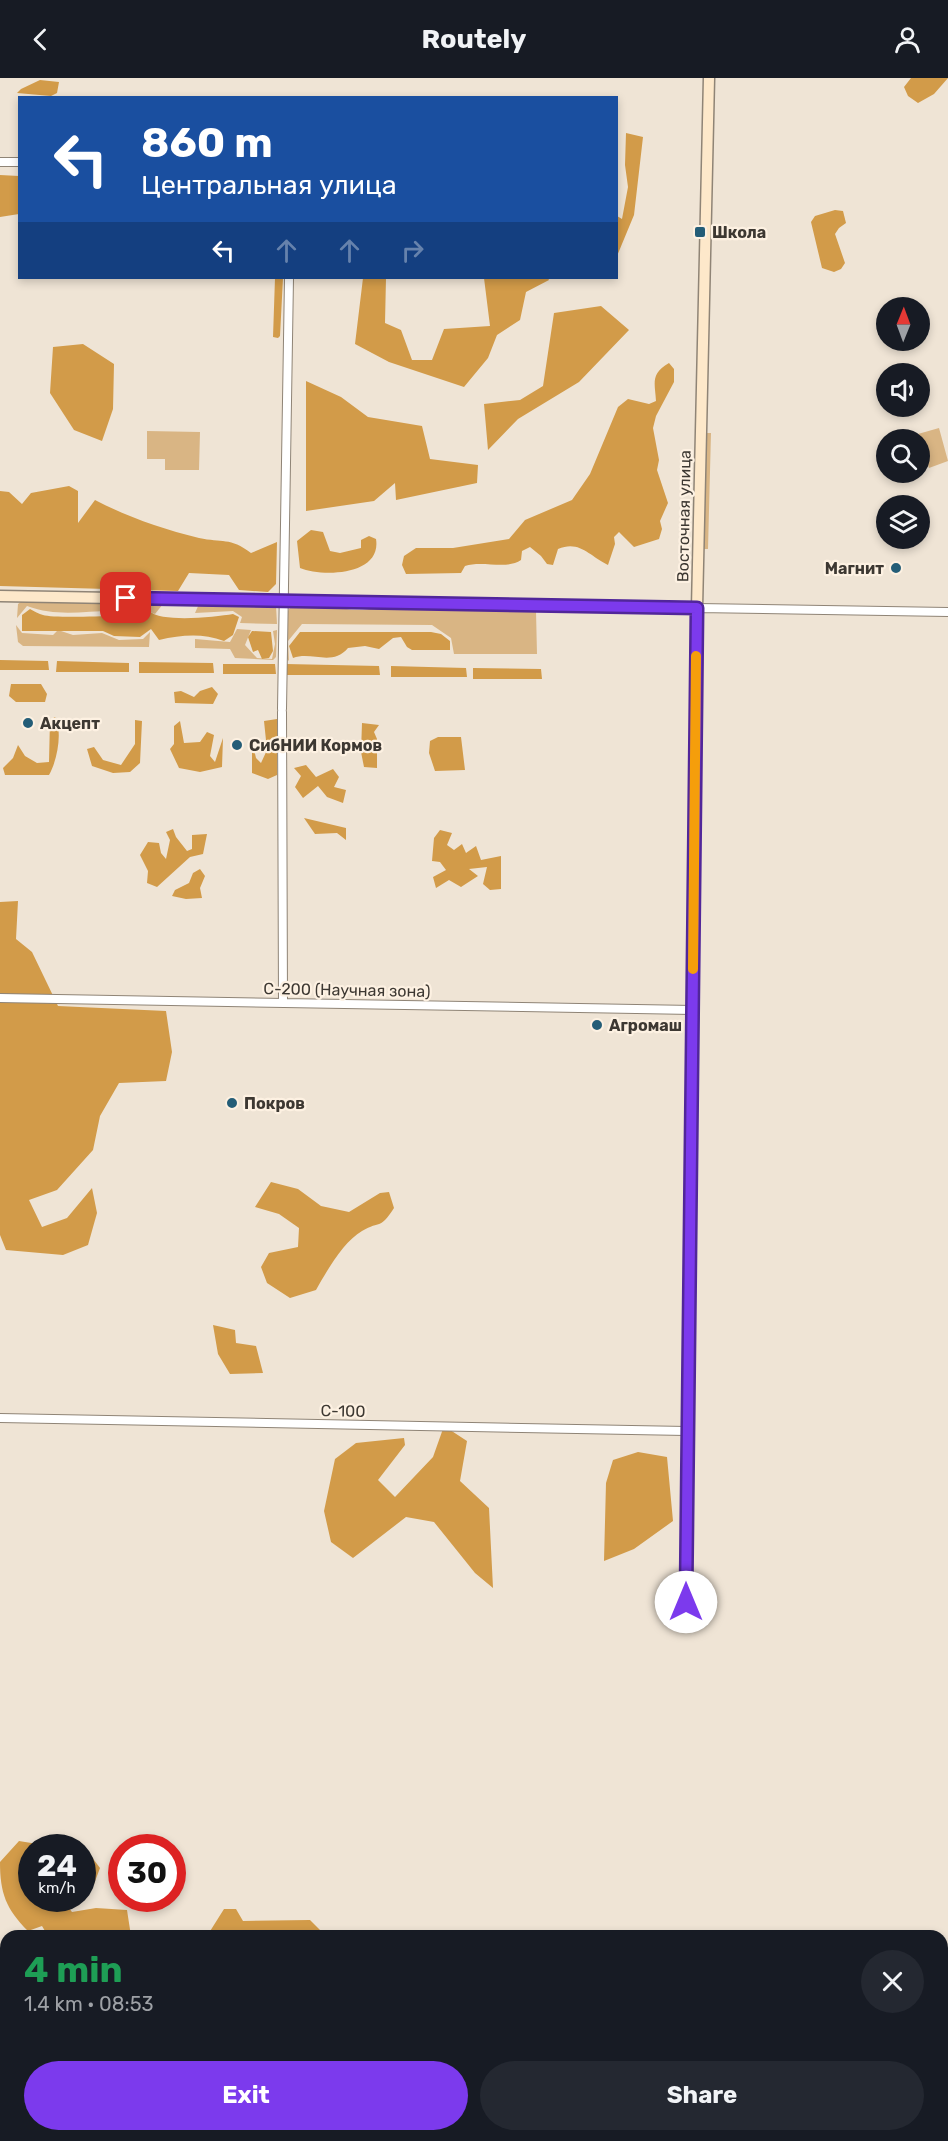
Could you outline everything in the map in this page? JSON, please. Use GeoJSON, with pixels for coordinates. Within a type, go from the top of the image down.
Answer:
{"type":"FeatureCollection","features":[{"type":"Feature","properties":{"kind":"main road","name":"Восточная улица"},"geometry":{"type":"LineString","coordinates":[[697,608],[709,78]]}},
{"type":"Feature","properties":{"kind":"main road"},"geometry":{"type":"LineString","coordinates":[[0,596],[697,608]]}},
{"type":"Feature","properties":{"kind":"street"},"geometry":{"type":"LineString","coordinates":[[0,162],[18,162]]}},
{"type":"Feature","properties":{"kind":"street"},"geometry":{"type":"LineString","coordinates":[[283,1003],[282,711],[289,279]]}},
{"type":"Feature","properties":{"kind":"street"},"geometry":{"type":"LineString","coordinates":[[697,608],[948,612]]}},
{"type":"Feature","properties":{"kind":"street","name":"Восточная улица"},"geometry":{"type":"LineString","coordinates":[[686,1602],[686,1431],[697,608]]}},
{"type":"Feature","properties":{"kind":"street","name":"С-200 (Научная зона)"},"geometry":{"type":"LineString","coordinates":[[0,998],[693,1010]]}},
{"type":"Feature","properties":{"kind":"street","name":"С-100"},"geometry":{"type":"LineString","coordinates":[[0,1418],[686,1431]]}},
{"type":"Feature","properties":{"kind":"shaded area"},"geometry":{"type":"Polygon","coordinates":[[[911,78],[948,78],[934,94],[918,103],[908,96],[904,87],[911,78]]]}},
{"type":"Feature","properties":{"kind":"shaded area"},"geometry":{"type":"Polygon","coordinates":[[[40,80],[59,82],[57,93],[51,96],[17,93],[21,89],[40,80]]]}},
{"type":"Feature","properties":{"kind":"shaded area"},"geometry":{"type":"Polygon","coordinates":[[[626,133],[643,137],[634,215],[618,254],[618,217],[622,219],[628,187],[625,165],[626,133]]]}},
{"type":"Feature","properties":{"kind":"shaded area"},"geometry":{"type":"Polygon","coordinates":[[[0,175],[18,176],[18,214],[0,217],[0,175]]]}},
{"type":"Feature","properties":{"kind":"shaded area"},"geometry":{"type":"Polygon","coordinates":[[[835,210],[843,211],[846,223],[835,234],[845,263],[841,269],[834,272],[822,268],[811,222],[815,216],[835,210]]]}},
{"type":"Feature","properties":{"kind":"shaded area"},"geometry":{"type":"Polygon","coordinates":[[[275,279],[283,279],[280,336],[273,337],[275,279]]]}},
{"type":"Feature","properties":{"kind":"shaded area"},"geometry":{"type":"Polygon","coordinates":[[[363,279],[386,279],[385,323],[401,330],[412,360],[432,360],[444,329],[490,326],[484,279],[549,280],[526,292],[520,320],[497,335],[488,358],[464,387],[389,362],[355,344],[363,279]]]}},
{"type":"Feature","properties":{"kind":"shaded area"},"geometry":{"type":"Polygon","coordinates":[[[601,306],[629,330],[579,382],[518,419],[488,450],[484,404],[520,400],[543,386],[554,313],[601,306]]]}},
{"type":"Feature","properties":{"kind":"shaded area"},"geometry":{"type":"Polygon","coordinates":[[[83,344],[114,364],[113,409],[102,441],[74,430],[50,393],[53,347],[83,344]]]}},
{"type":"Feature","properties":{"kind":"shaded area"},"geometry":{"type":"Polygon","coordinates":[[[669,363],[674,369],[674,382],[656,416],[653,428],[659,460],[657,470],[668,503],[660,521],[662,529],[659,539],[634,547],[619,532],[614,537],[615,544],[608,565],[584,550],[572,546],[558,549],[553,565],[547,564],[530,547],[522,551],[521,560],[515,563],[472,564],[465,566],[461,573],[406,574],[402,565],[404,556],[416,548],[453,548],[509,539],[525,520],[572,500],[590,474],[618,407],[628,399],[649,404],[656,401],[656,375],[669,363]]]}},
{"type":"Feature","properties":{"kind":"shaded area"},"geometry":{"type":"Polygon","coordinates":[[[306,381],[341,397],[368,417],[422,426],[430,459],[478,465],[477,483],[396,500],[395,483],[374,501],[306,511],[306,381]]]}},
{"type":"Feature","properties":{"kind":"shaded area"},"geometry":{"type":"Polygon","coordinates":[[[939,428],[948,461],[930,468],[930,431],[939,428]]]}},
{"type":"Feature","properties":{"kind":"shaded area"},"geometry":{"type":"Polygon","coordinates":[[[147,431],[200,432],[199,470],[165,470],[165,459],[147,459],[147,431]]]}},
{"type":"Feature","properties":{"kind":"shaded area"},"geometry":{"type":"Polygon","coordinates":[[[705,433],[711,433],[708,549],[703,549],[705,433]]]}},
{"type":"Feature","properties":{"kind":"shaded area"},"geometry":{"type":"Polygon","coordinates":[[[69,486],[78,491],[78,523],[95,500],[159,527],[199,538],[231,543],[251,553],[277,542],[276,584],[268,592],[239,590],[229,575],[189,573],[178,591],[0,586],[0,491],[9,492],[22,504],[31,493],[69,486]]]}},
{"type":"Feature","properties":{"kind":"shaded area"},"geometry":{"type":"Polygon","coordinates":[[[311,530],[323,532],[330,551],[340,553],[361,548],[361,540],[369,536],[376,539],[375,551],[370,560],[348,571],[335,573],[300,568],[297,541],[311,530]]]}},
{"type":"Feature","properties":{"kind":"shaded area"},"geometry":{"type":"Polygon","coordinates":[[[22,601],[163,604],[155,614],[146,611],[70,613],[27,606],[17,618],[18,604],[22,601]]]}},
{"type":"Feature","properties":{"kind":"shaded area"},"geometry":{"type":"Polygon","coordinates":[[[199,604],[276,606],[277,624],[240,623],[242,617],[233,611],[195,613],[199,604]]]}},
{"type":"Feature","properties":{"kind":"shaded area"},"geometry":{"type":"Polygon","coordinates":[[[325,605],[359,610],[376,607],[536,611],[537,654],[454,654],[451,638],[432,625],[302,624],[288,641],[289,661],[285,657],[288,611],[291,606],[325,605]]]}},
{"type":"Feature","properties":{"kind":"shaded area"},"geometry":{"type":"Polygon","coordinates":[[[30,609],[43,615],[63,617],[114,616],[149,611],[156,615],[177,618],[233,614],[239,617],[233,635],[224,641],[192,636],[159,640],[151,629],[140,637],[114,636],[103,631],[22,631],[22,615],[30,609]]]}},
{"type":"Feature","properties":{"kind":"shaded area"},"geometry":{"type":"Polygon","coordinates":[[[16,625],[22,633],[53,635],[58,630],[73,635],[102,633],[119,640],[143,639],[150,632],[149,647],[23,646],[18,642],[16,625]]]}},
{"type":"Feature","properties":{"kind":"shaded area"},"geometry":{"type":"Polygon","coordinates":[[[237,629],[251,630],[245,645],[257,658],[272,659],[275,644],[273,631],[277,630],[276,657],[273,660],[235,658],[230,649],[195,648],[195,639],[230,642],[237,629]]]}},
{"type":"Feature","properties":{"kind":"shaded area"},"geometry":{"type":"Polygon","coordinates":[[[252,631],[271,632],[273,651],[269,658],[262,659],[258,650],[253,652],[248,637],[252,631]]]}},
{"type":"Feature","properties":{"kind":"shaded area"},"geometry":{"type":"Polygon","coordinates":[[[300,632],[431,632],[441,634],[450,641],[450,650],[412,650],[407,647],[401,637],[393,638],[379,649],[365,646],[348,648],[342,654],[329,658],[300,656],[293,658],[289,646],[300,632]]]}},
{"type":"Feature","properties":{"kind":"shaded area"},"geometry":{"type":"Polygon","coordinates":[[[0,660],[48,661],[49,670],[0,670],[0,660]]]}},
{"type":"Feature","properties":{"kind":"shaded area"},"geometry":{"type":"Polygon","coordinates":[[[57,661],[129,663],[129,672],[56,672],[57,661]]]}},
{"type":"Feature","properties":{"kind":"shaded area"},"geometry":{"type":"Polygon","coordinates":[[[139,662],[213,663],[214,673],[139,673],[139,662]]]}},
{"type":"Feature","properties":{"kind":"shaded area"},"geometry":{"type":"Polygon","coordinates":[[[223,664],[275,664],[276,674],[223,674],[223,664]]]}},
{"type":"Feature","properties":{"kind":"shaded area"},"geometry":{"type":"Polygon","coordinates":[[[286,664],[379,666],[380,675],[286,675],[286,664]]]}},
{"type":"Feature","properties":{"kind":"shaded area"},"geometry":{"type":"Polygon","coordinates":[[[391,666],[466,668],[467,677],[391,677],[391,666]]]}},
{"type":"Feature","properties":{"kind":"shaded area"},"geometry":{"type":"Polygon","coordinates":[[[473,668],[541,669],[542,679],[473,679],[473,668]]]}},
{"type":"Feature","properties":{"kind":"shaded area"},"geometry":{"type":"Polygon","coordinates":[[[11,684],[41,684],[47,694],[45,702],[16,702],[9,696],[11,684]]]}},
{"type":"Feature","properties":{"kind":"shaded area"},"geometry":{"type":"Polygon","coordinates":[[[212,687],[218,694],[213,704],[175,703],[174,692],[181,691],[194,697],[200,691],[212,687]]]}},
{"type":"Feature","properties":{"kind":"shaded area"},"geometry":{"type":"Polygon","coordinates":[[[55,717],[59,730],[58,746],[49,775],[5,775],[3,768],[13,758],[18,745],[25,756],[37,763],[49,762],[50,720],[55,717]]]}},
{"type":"Feature","properties":{"kind":"shaded area"},"geometry":{"type":"Polygon","coordinates":[[[277,719],[277,775],[268,779],[252,773],[252,741],[256,758],[261,763],[267,750],[264,721],[277,719]]]}},
{"type":"Feature","properties":{"kind":"shaded area"},"geometry":{"type":"Polygon","coordinates":[[[135,720],[142,721],[140,763],[130,772],[113,773],[92,766],[87,749],[94,747],[103,760],[121,765],[135,744],[135,720]]]}},
{"type":"Feature","properties":{"kind":"shaded area"},"geometry":{"type":"Polygon","coordinates":[[[180,721],[184,743],[200,742],[207,732],[214,735],[210,756],[215,762],[223,738],[222,767],[200,772],[179,768],[170,749],[174,744],[174,726],[180,721]]]}},
{"type":"Feature","properties":{"kind":"shaded area"},"geometry":{"type":"Polygon","coordinates":[[[362,723],[379,725],[374,732],[377,739],[377,768],[364,767],[361,752],[362,723]]]}},
{"type":"Feature","properties":{"kind":"shaded area"},"geometry":{"type":"Polygon","coordinates":[[[438,737],[461,737],[465,770],[435,771],[429,753],[430,741],[438,737]]]}},
{"type":"Feature","properties":{"kind":"shaded area"},"geometry":{"type":"Polygon","coordinates":[[[306,765],[316,777],[333,769],[339,777],[334,787],[346,790],[343,803],[327,797],[318,786],[303,798],[295,787],[301,776],[294,768],[306,765]]]}},
{"type":"Feature","properties":{"kind":"shaded area"},"geometry":{"type":"Polygon","coordinates":[[[304,818],[346,828],[346,840],[337,833],[315,834],[304,818]]]}},
{"type":"Feature","properties":{"kind":"shaded area"},"geometry":{"type":"Polygon","coordinates":[[[173,829],[187,851],[192,849],[192,835],[207,834],[203,854],[190,857],[157,887],[147,883],[148,871],[140,855],[148,842],[159,843],[161,853],[166,859],[170,840],[166,832],[173,829]]]}},
{"type":"Feature","properties":{"kind":"shaded area"},"geometry":{"type":"Polygon","coordinates":[[[440,830],[452,833],[447,845],[454,850],[462,844],[466,853],[476,846],[481,860],[501,856],[501,889],[490,890],[483,884],[487,867],[469,869],[478,876],[461,887],[449,880],[436,888],[433,877],[446,870],[440,862],[432,861],[434,838],[440,830]]]}},
{"type":"Feature","properties":{"kind":"shaded area"},"geometry":{"type":"Polygon","coordinates":[[[200,869],[205,876],[200,888],[202,898],[186,899],[172,896],[175,890],[189,883],[193,873],[200,869]]]}},
{"type":"Feature","properties":{"kind":"shaded area"},"geometry":{"type":"Polygon","coordinates":[[[18,901],[16,939],[32,952],[58,1006],[166,1011],[172,1052],[166,1081],[119,1083],[100,1116],[93,1150],[57,1190],[29,1200],[42,1227],[67,1218],[92,1188],[97,1213],[88,1245],[63,1255],[6,1250],[0,1235],[0,902],[18,901]]]}},
{"type":"Feature","properties":{"kind":"shaded area"},"geometry":{"type":"Polygon","coordinates":[[[271,1182],[298,1189],[321,1206],[349,1212],[380,1193],[389,1192],[394,1208],[383,1222],[362,1231],[349,1242],[316,1290],[290,1298],[267,1283],[261,1267],[269,1253],[298,1247],[299,1228],[279,1214],[255,1207],[271,1182]]]}},
{"type":"Feature","properties":{"kind":"shaded area"},"geometry":{"type":"Polygon","coordinates":[[[213,1325],[235,1330],[236,1343],[256,1346],[263,1373],[230,1374],[218,1354],[213,1325]]]}},
{"type":"Feature","properties":{"kind":"shaded area"},"geometry":{"type":"Polygon","coordinates":[[[444,1426],[467,1441],[460,1481],[489,1508],[493,1588],[475,1573],[434,1522],[406,1517],[353,1558],[331,1542],[324,1511],[335,1459],[356,1443],[404,1438],[405,1445],[378,1480],[395,1497],[433,1457],[444,1426]]]}},
{"type":"Feature","properties":{"kind":"shaded area"},"geometry":{"type":"Polygon","coordinates":[[[638,1452],[667,1457],[673,1521],[634,1549],[604,1561],[606,1483],[613,1460],[638,1452]]]}},
{"type":"Feature","properties":{"kind":"shaded area"},"geometry":{"type":"Polygon","coordinates":[[[18,1842],[18,1912],[96,1912],[96,1908],[108,1909],[108,1912],[127,1912],[130,1930],[44,1930],[42,1926],[27,1930],[9,1908],[3,1892],[0,1862],[18,1842]]]}},
{"type":"Feature","properties":{"kind":"shaded area"},"geometry":{"type":"Polygon","coordinates":[[[96,1863],[100,1868],[96,1879],[96,1863]]]}},
{"type":"Feature","properties":{"kind":"shaded area"},"geometry":{"type":"Polygon","coordinates":[[[224,1909],[236,1909],[243,1921],[310,1920],[320,1930],[211,1930],[224,1909]]]}},
{"type":"Feature","properties":{"kind":"slow traffic"},"geometry":{"type":"LineString","coordinates":[[693,969],[696,656]]}},
{"type":"Feature","properties":{"kind":"place","name":"Школа"},"geometry":{"type":"Point","coordinates":[700,232]}},
{"type":"Feature","properties":{"kind":"place","name":"Магнит"},"geometry":{"type":"Point","coordinates":[896,568]}},
{"type":"Feature","properties":{"kind":"place","name":"Акцепт"},"geometry":{"type":"Point","coordinates":[28,723]}},
{"type":"Feature","properties":{"kind":"place","name":"СибНИИ Кормов"},"geometry":{"type":"Point","coordinates":[237,745]}},
{"type":"Feature","properties":{"kind":"place","name":"Агромаш"},"geometry":{"type":"Point","coordinates":[597,1025]}},
{"type":"Feature","properties":{"kind":"place","name":"Покров"},"geometry":{"type":"Point","coordinates":[232,1103]}},
{"type":"Feature","properties":{"kind":"route"},"geometry":{"type":"LineString","coordinates":[[126,598],[697,608],[686,1431],[686,1602]]}}]}
